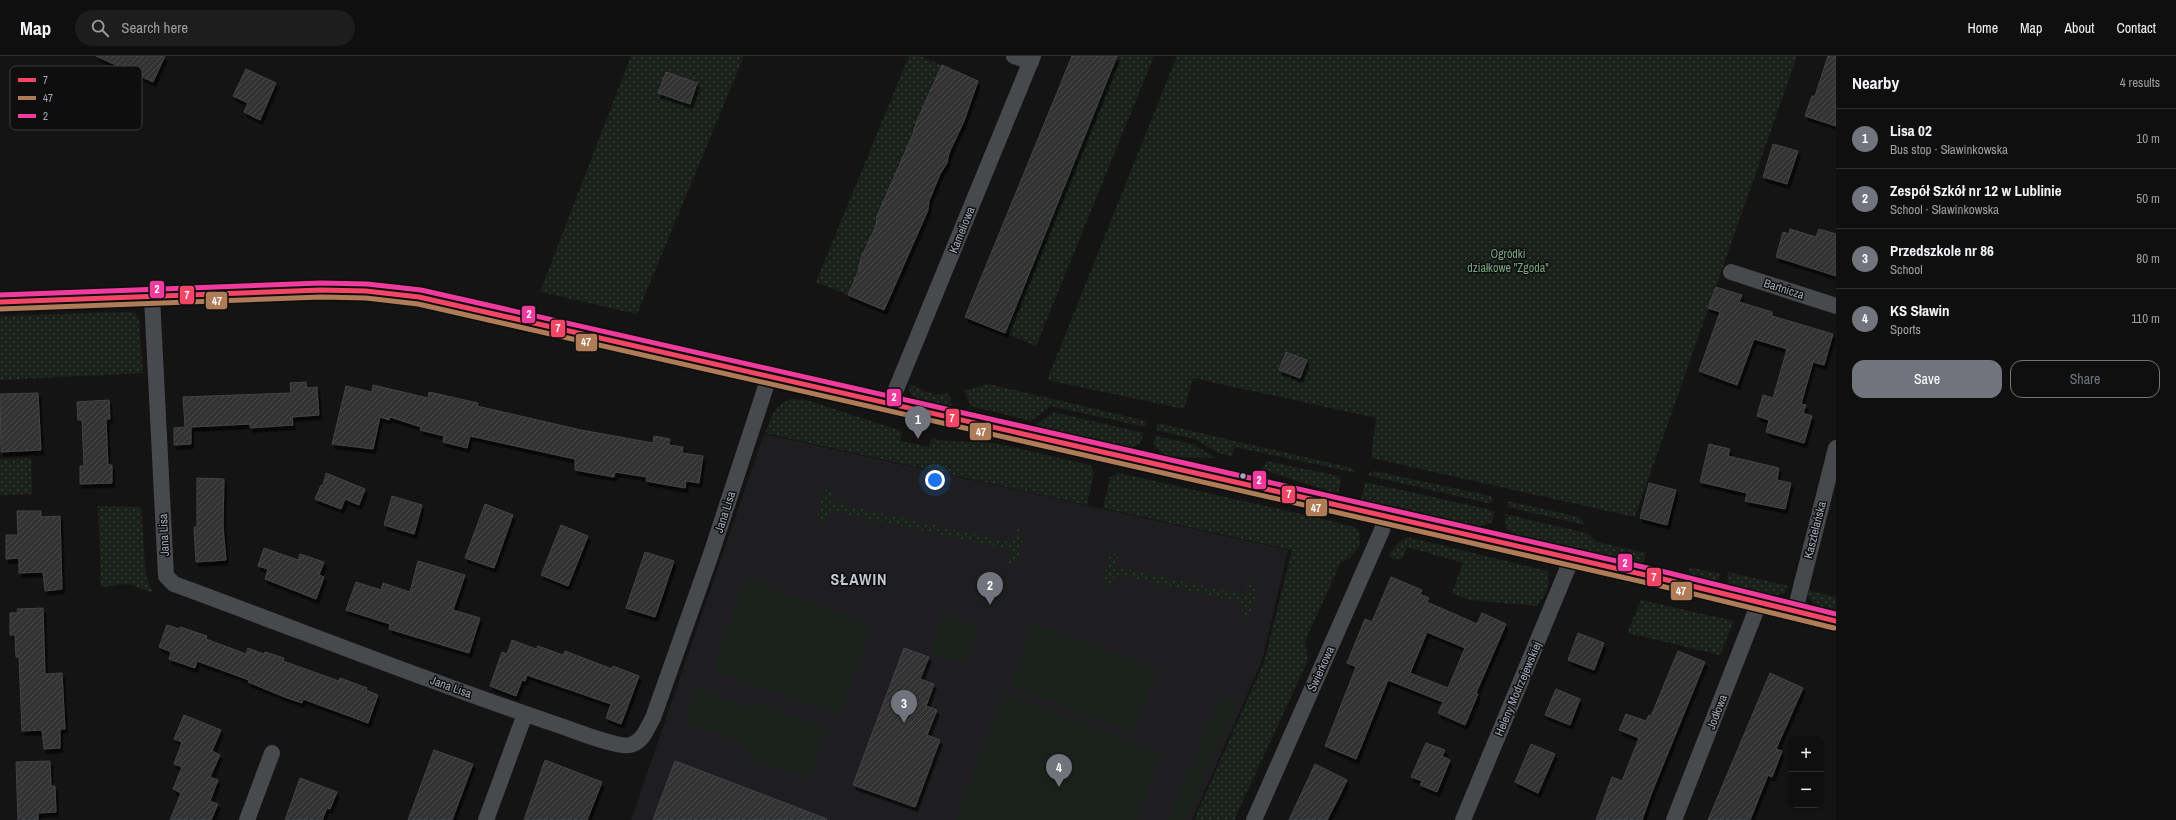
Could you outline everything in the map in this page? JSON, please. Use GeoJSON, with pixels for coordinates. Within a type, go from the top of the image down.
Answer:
{"type":"FeatureCollection","features":[{"type":"Feature","properties":{"kind":"street"},"geometry":{"type":"LineString","coordinates":[[1014,56],[1032,59]]}},
{"type":"Feature","properties":{"kind":"street","name":"Kameliowa"},"geometry":{"type":"LineString","coordinates":[[890,404],[1032,59]]}},
{"type":"Feature","properties":{"kind":"street","name":"Bartnicza"},"geometry":{"type":"LineString","coordinates":[[1732,272],[1836,306]]}},
{"type":"Feature","properties":{"kind":"street"},"geometry":{"type":"LineString","coordinates":[[0,302],[320,290],[366,291],[399,294],[441,301],[1385,517],[1572,558],[1836,621]]}},
{"type":"Feature","properties":{"kind":"street","name":"Jana Lisa"},"geometry":{"type":"LineString","coordinates":[[152,297],[166,576],[174,584],[525,714],[613,743],[629,745],[637,742],[644,736],[653,718],[710,557],[769,376]]}},
{"type":"Feature","properties":{"kind":"street","name":"Kasztelańska"},"geometry":{"type":"LineString","coordinates":[[1795,611],[1836,448]]}},
{"type":"Feature","properties":{"kind":"street","name":"Świerkowa"},"geometry":{"type":"LineString","coordinates":[[1254,820],[1382,530],[1385,517]]}},
{"type":"Feature","properties":{"kind":"street","name":"Heleny Modrzejewskiej"},"geometry":{"type":"LineString","coordinates":[[1463,820],[1572,558]]}},
{"type":"Feature","properties":{"kind":"street","name":"Jodłowa"},"geometry":{"type":"LineString","coordinates":[[1674,820],[1759,603]]}},
{"type":"Feature","properties":{"kind":"street"},"geometry":{"type":"LineString","coordinates":[[486,820],[525,714]]}},
{"type":"Feature","properties":{"kind":"street"},"geometry":{"type":"LineString","coordinates":[[247,820],[272,753]]}},
{"type":"Feature","properties":{"kind":"shaded area"},"geometry":{"type":"Polygon","coordinates":[[[764,434],[1288,550],[1262,661],[1192,820],[631,820],[764,434]]]}},
{"type":"Feature","properties":{"kind":"green space"},"geometry":{"type":"Polygon","coordinates":[[[631,56],[744,56],[637,314],[540,292],[631,56]]]}},
{"type":"Feature","properties":{"kind":"green space"},"geometry":{"type":"Polygon","coordinates":[[[909,56],[919,56],[942,65],[848,295],[816,282],[909,56]]]}},
{"type":"Feature","properties":{"kind":"green space"},"geometry":{"type":"Polygon","coordinates":[[[1117,56],[1154,56],[1036,346],[1005,333],[1117,56]]]}},
{"type":"Feature","properties":{"kind":"green space","name":"Ogródki działkowe \"Zgoda\""},"geometry":{"type":"Polygon","coordinates":[[[1177,56],[1797,56],[1635,517],[1371,458],[1376,418],[1193,378],[1184,409],[1047,380],[1177,56]]]}},
{"type":"Feature","properties":{"kind":"green space"},"geometry":{"type":"Polygon","coordinates":[[[135,313],[139,319],[143,373],[0,380],[0,316],[135,313]]]}},
{"type":"Feature","properties":{"kind":"green space"},"geometry":{"type":"Polygon","coordinates":[[[909,384],[935,395],[949,393],[952,405],[930,403],[917,399],[910,391],[909,384]]]}},
{"type":"Feature","properties":{"kind":"green space"},"geometry":{"type":"Polygon","coordinates":[[[988,384],[1147,421],[1145,427],[1051,406],[1031,421],[971,406],[964,391],[988,384]]]}},
{"type":"Feature","properties":{"kind":"green space"},"geometry":{"type":"Polygon","coordinates":[[[792,399],[806,400],[902,431],[900,441],[929,447],[932,438],[944,441],[994,443],[1090,465],[1094,472],[1087,505],[765,433],[777,408],[786,401],[792,399]]]}},
{"type":"Feature","properties":{"kind":"green space"},"geometry":{"type":"Polygon","coordinates":[[[1053,412],[1143,433],[1141,443],[1130,448],[1034,426],[1053,412]]]}},
{"type":"Feature","properties":{"kind":"green space"},"geometry":{"type":"Polygon","coordinates":[[[1157,423],[1352,468],[1357,473],[1234,447],[1232,456],[1218,453],[1195,439],[1156,430],[1157,423]]]}},
{"type":"Feature","properties":{"kind":"green space"},"geometry":{"type":"Polygon","coordinates":[[[1155,436],[1193,444],[1216,458],[1165,457],[1154,445],[1155,436]]]}},
{"type":"Feature","properties":{"kind":"green space"},"geometry":{"type":"Polygon","coordinates":[[[31,458],[32,494],[0,495],[0,459],[31,458]]]}},
{"type":"Feature","properties":{"kind":"green space"},"geometry":{"type":"Polygon","coordinates":[[[1267,461],[1339,476],[1341,481],[1338,494],[1261,469],[1267,461]]]}},
{"type":"Feature","properties":{"kind":"green space"},"geometry":{"type":"Polygon","coordinates":[[[1374,471],[1491,496],[1494,499],[1491,503],[1487,503],[1366,475],[1374,471]]]}},
{"type":"Feature","properties":{"kind":"green space"},"geometry":{"type":"Polygon","coordinates":[[[1119,473],[1332,521],[1357,528],[1359,533],[1360,545],[1351,557],[1341,562],[1305,641],[1308,660],[1234,820],[1194,820],[1264,662],[1292,550],[1103,508],[1110,477],[1119,473]]]}},
{"type":"Feature","properties":{"kind":"green space"},"geometry":{"type":"Polygon","coordinates":[[[1365,482],[1495,511],[1492,522],[1478,527],[1361,500],[1365,482]]]}},
{"type":"Feature","properties":{"kind":"green space"},"geometry":{"type":"Polygon","coordinates":[[[830,487],[833,487],[830,502],[1013,543],[1017,529],[1019,529],[1023,537],[1019,559],[1014,565],[1008,565],[1012,550],[828,510],[825,523],[823,523],[818,517],[823,492],[830,487]]]}},
{"type":"Feature","properties":{"kind":"green space"},"geometry":{"type":"Polygon","coordinates":[[[1508,501],[1579,517],[1586,525],[1507,507],[1508,501]]]}},
{"type":"Feature","properties":{"kind":"green space"},"geometry":{"type":"Polygon","coordinates":[[[98,506],[141,507],[146,577],[153,593],[128,584],[101,587],[98,506]]]}},
{"type":"Feature","properties":{"kind":"green space"},"geometry":{"type":"Polygon","coordinates":[[[1505,514],[1587,533],[1597,542],[1646,553],[1644,561],[1638,564],[1515,535],[1506,528],[1505,514]]]}},
{"type":"Feature","properties":{"kind":"green space"},"geometry":{"type":"Polygon","coordinates":[[[1407,537],[1548,571],[1549,581],[1547,590],[1537,606],[1469,600],[1452,593],[1463,563],[1407,547],[1402,559],[1393,559],[1389,556],[1396,545],[1407,537]]]}},
{"type":"Feature","properties":{"kind":"green space"},"geometry":{"type":"Polygon","coordinates":[[[1119,552],[1116,567],[1245,595],[1249,581],[1252,582],[1255,596],[1250,612],[1244,618],[1241,617],[1244,603],[1115,574],[1112,588],[1108,588],[1104,578],[1109,558],[1119,552]]]}},
{"type":"Feature","properties":{"kind":"green space"},"geometry":{"type":"Polygon","coordinates":[[[1689,567],[1721,574],[1716,582],[1690,576],[1689,567]]]}},
{"type":"Feature","properties":{"kind":"green space"},"geometry":{"type":"Polygon","coordinates":[[[1728,572],[1789,586],[1784,594],[1774,595],[1729,585],[1727,578],[1728,572]]]}},
{"type":"Feature","properties":{"kind":"green space"},"geometry":{"type":"Polygon","coordinates":[[[746,579],[872,624],[839,715],[713,670],[746,579]]]}},
{"type":"Feature","properties":{"kind":"green space"},"geometry":{"type":"Polygon","coordinates":[[[1807,590],[1836,597],[1836,610],[1821,607],[1813,603],[1808,596],[1807,590]]]}},
{"type":"Feature","properties":{"kind":"green space"},"geometry":{"type":"Polygon","coordinates":[[[1641,600],[1734,621],[1720,655],[1627,633],[1641,600]]]}},
{"type":"Feature","properties":{"kind":"green space"},"geometry":{"type":"Polygon","coordinates":[[[944,614],[978,626],[964,664],[930,652],[944,614]]]}},
{"type":"Feature","properties":{"kind":"green space"},"geometry":{"type":"Polygon","coordinates":[[[1034,623],[1158,670],[1134,733],[1010,685],[1034,623]]]}},
{"type":"Feature","properties":{"kind":"green space"},"geometry":{"type":"Polygon","coordinates":[[[697,688],[754,710],[757,703],[828,729],[808,779],[749,756],[742,744],[684,722],[697,688]]]}},
{"type":"Feature","properties":{"kind":"green space"},"geometry":{"type":"Polygon","coordinates":[[[1004,694],[1162,754],[1137,820],[956,820],[1004,694]]]}},
{"type":"Feature","properties":{"kind":"green space"},"geometry":{"type":"Polygon","coordinates":[[[1222,695],[1237,702],[1185,820],[1167,820],[1222,695]]]}},
{"type":"Feature","properties":{"kind":"building"},"geometry":{"type":"Polygon","coordinates":[[[96,56],[165,56],[153,82],[142,77],[142,66],[118,66],[96,56]]]}},
{"type":"Feature","properties":{"kind":"building"},"geometry":{"type":"Polygon","coordinates":[[[1072,56],[1117,56],[1005,333],[965,317],[1072,56]]]}},
{"type":"Feature","properties":{"kind":"building"},"geometry":{"type":"Polygon","coordinates":[[[1828,56],[1836,56],[1836,126],[1805,116],[1812,96],[1815,96],[1828,56]]]}},
{"type":"Feature","properties":{"kind":"building"},"geometry":{"type":"Polygon","coordinates":[[[942,65],[978,81],[964,121],[949,153],[947,163],[940,174],[929,201],[928,210],[884,310],[848,295],[858,272],[861,258],[876,226],[877,216],[942,65]]]}},
{"type":"Feature","properties":{"kind":"building"},"geometry":{"type":"Polygon","coordinates":[[[246,69],[276,83],[260,120],[244,112],[248,103],[233,96],[246,69]]]}},
{"type":"Feature","properties":{"kind":"building"},"geometry":{"type":"Polygon","coordinates":[[[666,72],[697,83],[690,104],[658,93],[666,72]]]}},
{"type":"Feature","properties":{"kind":"building"},"geometry":{"type":"Polygon","coordinates":[[[1773,144],[1798,151],[1787,184],[1763,177],[1773,144]]]}},
{"type":"Feature","properties":{"kind":"building"},"geometry":{"type":"Polygon","coordinates":[[[1790,229],[1816,237],[1819,229],[1836,234],[1836,276],[1776,257],[1783,232],[1789,234],[1790,229]]]}},
{"type":"Feature","properties":{"kind":"building"},"geometry":{"type":"Polygon","coordinates":[[[1716,287],[1742,295],[1739,302],[1772,312],[1772,316],[1833,334],[1824,365],[1813,362],[1801,404],[1806,405],[1803,413],[1812,416],[1804,443],[1766,432],[1769,420],[1757,416],[1763,395],[1773,398],[1787,349],[1754,339],[1737,385],[1699,371],[1720,312],[1708,308],[1716,287]]]}},
{"type":"Feature","properties":{"kind":"building"},"geometry":{"type":"Polygon","coordinates":[[[1286,352],[1307,360],[1300,378],[1279,370],[1286,352]]]}},
{"type":"Feature","properties":{"kind":"building"},"geometry":{"type":"Polygon","coordinates":[[[306,382],[307,388],[317,387],[319,415],[292,417],[293,425],[250,428],[250,424],[191,427],[191,444],[174,445],[174,428],[185,427],[183,397],[291,393],[290,383],[306,382]]]}},
{"type":"Feature","properties":{"kind":"building"},"geometry":{"type":"Polygon","coordinates":[[[373,385],[428,398],[429,392],[478,403],[477,406],[581,430],[653,443],[654,436],[670,439],[669,445],[683,447],[682,453],[703,456],[699,483],[686,481],[685,488],[646,481],[647,477],[615,472],[614,477],[575,470],[575,459],[470,436],[467,448],[443,442],[444,436],[420,430],[421,427],[390,417],[389,420],[380,417],[373,449],[332,444],[346,386],[372,392],[373,385]]]}},
{"type":"Feature","properties":{"kind":"building"},"geometry":{"type":"Polygon","coordinates":[[[38,393],[41,450],[1,452],[0,394],[38,393]]]}},
{"type":"Feature","properties":{"kind":"building"},"geometry":{"type":"Polygon","coordinates":[[[109,400],[110,419],[106,419],[108,465],[112,465],[112,483],[80,484],[80,466],[84,466],[82,420],[78,420],[77,402],[109,400]]]}},
{"type":"Feature","properties":{"kind":"building"},"geometry":{"type":"Polygon","coordinates":[[[1709,444],[1730,449],[1728,456],[1779,468],[1777,480],[1791,483],[1785,509],[1745,501],[1747,493],[1700,482],[1709,444]]]}},
{"type":"Feature","properties":{"kind":"building"},"geometry":{"type":"Polygon","coordinates":[[[326,473],[365,489],[359,505],[345,499],[341,509],[315,499],[321,485],[323,485],[326,473]]]}},
{"type":"Feature","properties":{"kind":"building"},"geometry":{"type":"Polygon","coordinates":[[[197,478],[224,479],[223,526],[226,560],[196,562],[194,527],[197,527],[197,478]]]}},
{"type":"Feature","properties":{"kind":"building"},"geometry":{"type":"Polygon","coordinates":[[[1649,483],[1676,490],[1667,525],[1640,518],[1649,483]]]}},
{"type":"Feature","properties":{"kind":"building"},"geometry":{"type":"Polygon","coordinates":[[[392,496],[422,505],[414,534],[384,525],[392,496]]]}},
{"type":"Feature","properties":{"kind":"building"},"geometry":{"type":"Polygon","coordinates":[[[485,504],[513,515],[494,568],[465,558],[485,504]]]}},
{"type":"Feature","properties":{"kind":"building"},"geometry":{"type":"Polygon","coordinates":[[[17,511],[41,511],[41,517],[60,516],[62,589],[45,591],[43,572],[19,573],[19,558],[6,559],[6,535],[18,535],[17,511]]]}},
{"type":"Feature","properties":{"kind":"building"},"geometry":{"type":"Polygon","coordinates":[[[561,525],[588,536],[568,586],[541,575],[561,525]]]}},
{"type":"Feature","properties":{"kind":"building"},"geometry":{"type":"Polygon","coordinates":[[[264,548],[298,560],[300,554],[324,562],[319,575],[324,577],[316,599],[265,579],[268,569],[258,566],[264,548]]]}},
{"type":"Feature","properties":{"kind":"building"},"geometry":{"type":"Polygon","coordinates":[[[645,552],[674,561],[655,617],[626,608],[645,552]]]}},
{"type":"Feature","properties":{"kind":"building"},"geometry":{"type":"Polygon","coordinates":[[[418,561],[465,575],[453,610],[480,618],[469,653],[389,629],[390,624],[346,610],[356,582],[381,590],[383,583],[410,592],[418,561]]]}},
{"type":"Feature","properties":{"kind":"building"},"geometry":{"type":"Polygon","coordinates":[[[1391,577],[1422,590],[1420,594],[1429,598],[1427,602],[1477,624],[1482,613],[1506,624],[1476,693],[1478,694],[1465,725],[1438,713],[1443,702],[1388,680],[1356,759],[1325,746],[1356,667],[1347,663],[1365,619],[1372,622],[1391,577]],[[1427,632],[1410,673],[1448,688],[1465,648],[1427,632]]]}},
{"type":"Feature","properties":{"kind":"building"},"geometry":{"type":"Polygon","coordinates":[[[43,608],[45,674],[62,673],[65,729],[60,729],[60,748],[44,749],[42,730],[22,731],[19,657],[16,657],[15,635],[10,635],[10,613],[18,613],[17,609],[43,608]]]}},
{"type":"Feature","properties":{"kind":"building"},"geometry":{"type":"Polygon","coordinates":[[[167,625],[179,629],[180,627],[207,636],[206,639],[246,654],[248,648],[264,654],[265,652],[284,658],[283,661],[339,681],[340,678],[367,688],[366,690],[378,695],[368,723],[303,699],[302,703],[287,698],[248,682],[249,680],[197,661],[195,668],[169,659],[171,652],[159,647],[167,625]]]}},
{"type":"Feature","properties":{"kind":"building"},"geometry":{"type":"Polygon","coordinates":[[[1578,633],[1604,643],[1594,670],[1568,660],[1578,633]]]}},
{"type":"Feature","properties":{"kind":"building"},"geometry":{"type":"Polygon","coordinates":[[[512,640],[536,649],[538,646],[563,655],[565,651],[612,669],[613,666],[639,676],[621,724],[606,718],[611,704],[527,675],[525,681],[522,680],[516,696],[490,686],[502,652],[507,654],[512,640]]]}},
{"type":"Feature","properties":{"kind":"building"},"geometry":{"type":"Polygon","coordinates":[[[904,648],[929,657],[920,679],[934,684],[926,706],[937,710],[927,735],[940,740],[915,807],[853,785],[904,648]]]}},
{"type":"Feature","properties":{"kind":"building"},"geometry":{"type":"Polygon","coordinates":[[[1678,651],[1705,662],[1642,820],[1596,820],[1612,777],[1622,781],[1639,738],[1619,730],[1626,714],[1646,721],[1649,715],[1651,716],[1678,651]]]}},
{"type":"Feature","properties":{"kind":"building"},"geometry":{"type":"Polygon","coordinates":[[[1770,673],[1803,688],[1776,749],[1782,751],[1772,777],[1768,775],[1750,820],[1708,820],[1770,673]]]}},
{"type":"Feature","properties":{"kind":"building"},"geometry":{"type":"Polygon","coordinates":[[[1556,689],[1580,699],[1570,725],[1545,715],[1556,689]]]}},
{"type":"Feature","properties":{"kind":"building"},"geometry":{"type":"Polygon","coordinates":[[[184,715],[221,730],[212,751],[220,755],[210,777],[218,780],[210,801],[218,804],[211,820],[170,820],[181,793],[173,789],[182,767],[174,764],[182,742],[174,739],[184,715]]]}},
{"type":"Feature","properties":{"kind":"building"},"geometry":{"type":"Polygon","coordinates":[[[1426,743],[1445,750],[1442,756],[1450,760],[1437,792],[1420,785],[1422,781],[1411,777],[1426,743]]]}},
{"type":"Feature","properties":{"kind":"building"},"geometry":{"type":"Polygon","coordinates":[[[1531,744],[1555,754],[1538,793],[1515,782],[1531,744]]]}},
{"type":"Feature","properties":{"kind":"building"},"geometry":{"type":"Polygon","coordinates":[[[434,750],[473,764],[452,820],[408,820],[434,750]]]}},
{"type":"Feature","properties":{"kind":"building"},"geometry":{"type":"Polygon","coordinates":[[[545,760],[602,782],[587,820],[524,820],[545,760]]]}},
{"type":"Feature","properties":{"kind":"building"},"geometry":{"type":"Polygon","coordinates":[[[50,761],[51,786],[55,786],[56,812],[38,813],[38,820],[18,820],[16,762],[50,761]]]}},
{"type":"Feature","properties":{"kind":"building"},"geometry":{"type":"Polygon","coordinates":[[[675,761],[827,819],[653,820],[675,761]]]}},
{"type":"Feature","properties":{"kind":"building"},"geometry":{"type":"Polygon","coordinates":[[[1315,764],[1347,780],[1327,820],[1289,820],[1315,764]]]}},
{"type":"Feature","properties":{"kind":"building"},"geometry":{"type":"Polygon","coordinates":[[[300,778],[337,792],[330,809],[327,808],[322,820],[285,820],[300,778]]]}},
{"type":"Feature","properties":{"kind":"transit line","name":"2"},"geometry":{"type":"LineString","coordinates":[[0,295],[321,283],[367,284],[421,290],[1665,572],[1836,614]]}},
{"type":"Feature","properties":{"kind":"transit line","name":"7"},"geometry":{"type":"LineString","coordinates":[[0,302],[321,290],[366,291],[419,297],[1663,579],[1836,621]]}},
{"type":"Feature","properties":{"kind":"transit line","name":"47"},"geometry":{"type":"LineString","coordinates":[[0,309],[321,297],[366,298],[418,304],[1661,586],[1834,628]]}},
{"type":"Feature","properties":{"kind":"place","name":"Lisa 02"},"geometry":{"type":"Point","coordinates":[918,439]}},
{"type":"Feature","properties":{"kind":"place","name":"Zespół Szkół nr 12 w Lublinie"},"geometry":{"type":"Point","coordinates":[990,605]}},
{"type":"Feature","properties":{"kind":"place","name":"Przedszkole nr 86"},"geometry":{"type":"Point","coordinates":[904,723]}},
{"type":"Feature","properties":{"kind":"place","name":"KS Sławin"},"geometry":{"type":"Point","coordinates":[1059,787]}},
{"type":"Feature","properties":{"kind":"district","name":"SŁAWIN"},"geometry":{"type":"Point","coordinates":[859,579]}}]}
